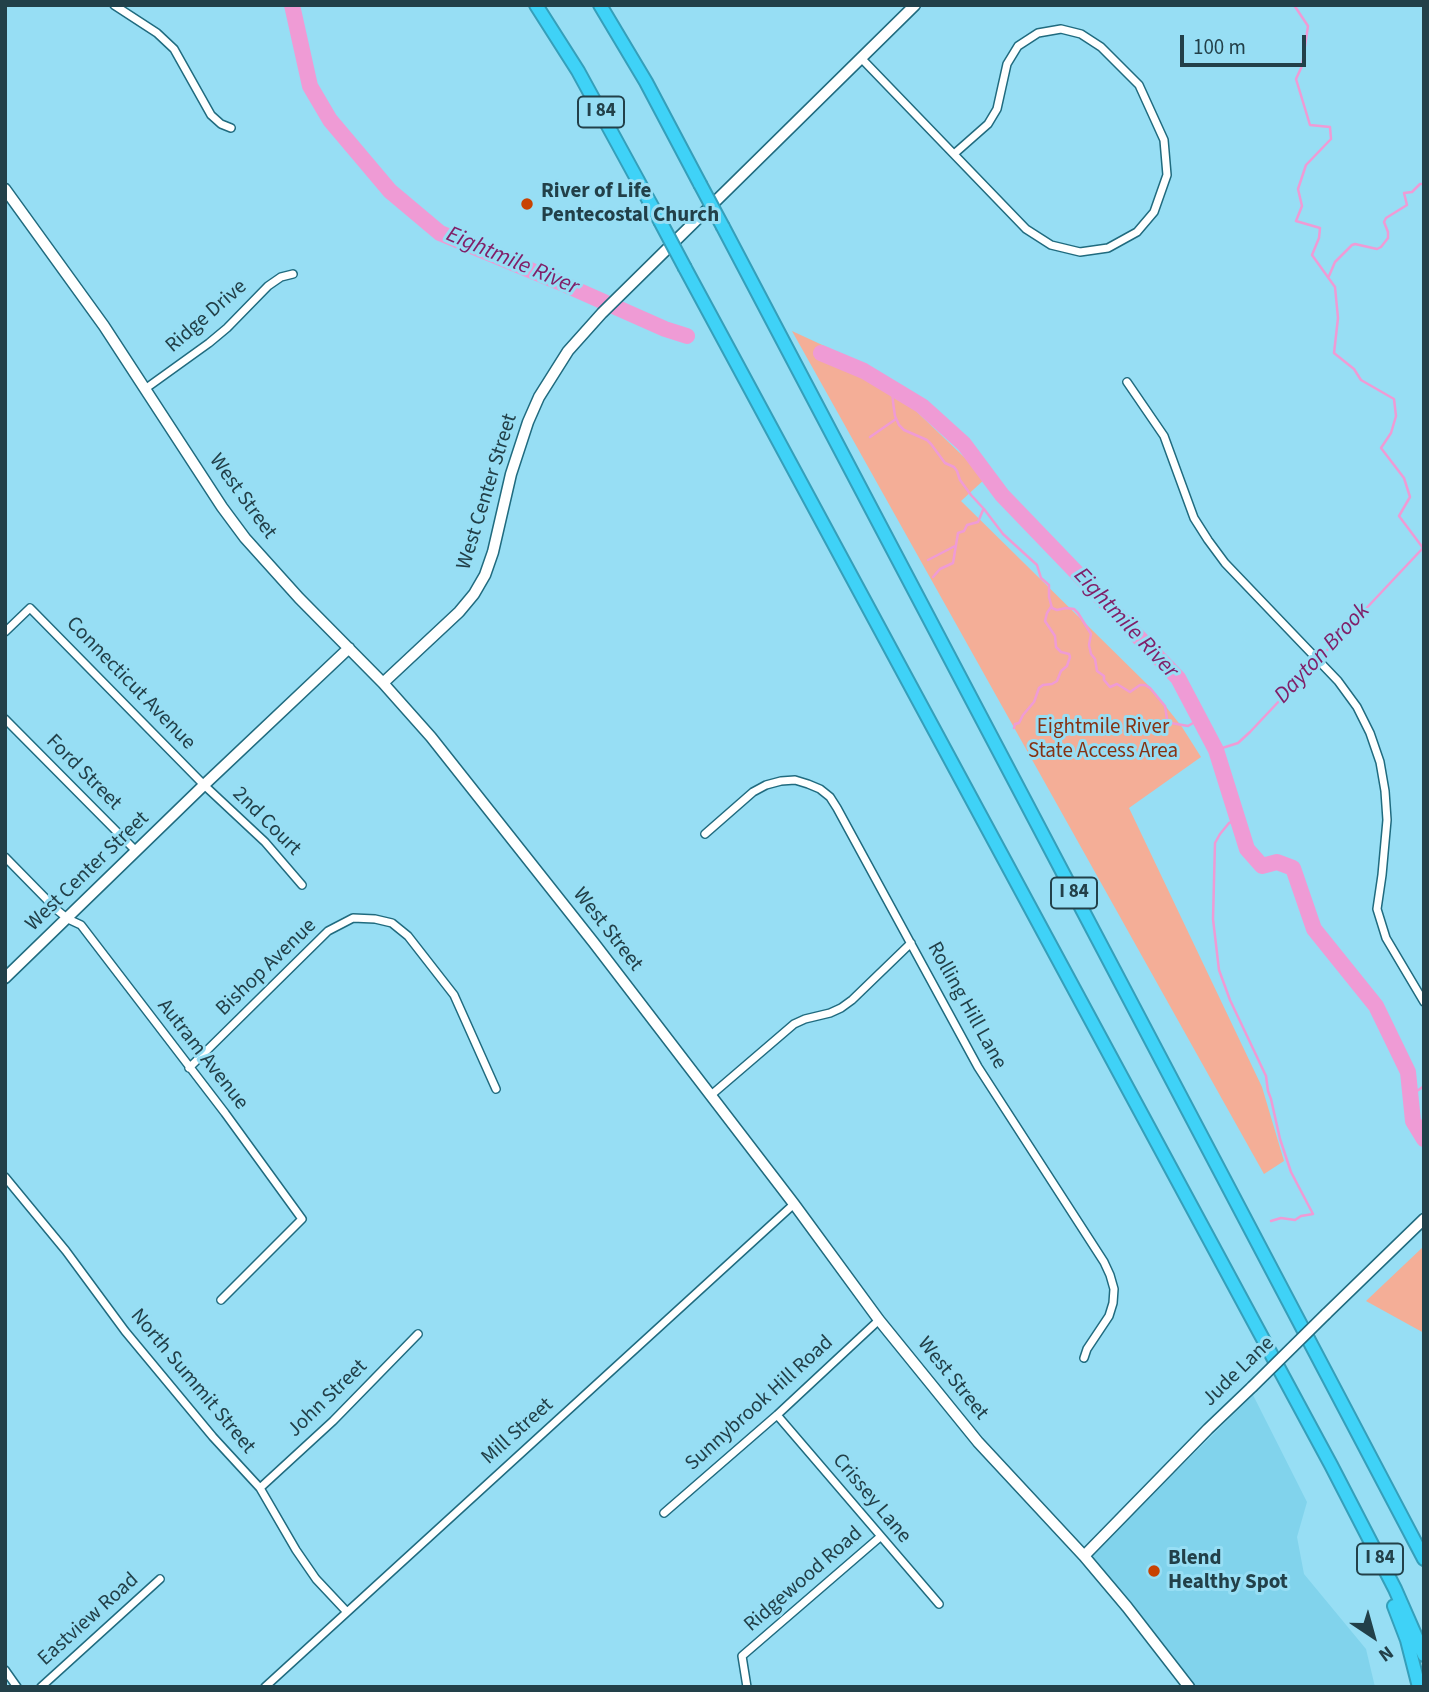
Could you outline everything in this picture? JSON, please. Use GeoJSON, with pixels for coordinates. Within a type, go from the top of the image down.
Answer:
{"type":"FeatureCollection","features":[{"type":"Feature","properties":{"kind":"highway","name":"I 84"},"geometry":{"type":"LineString","coordinates":[[536,5],[578,71],[660,221],[1331,1465],[1395,1589],[1424,1655]]}},
{"type":"Feature","properties":{"kind":"highway","name":"I 84"},"geometry":{"type":"LineString","coordinates":[[600,5],[646,82],[701,184],[1424,1559]]}},
{"type":"Feature","properties":{"kind":"highway"},"geometry":{"type":"LineString","coordinates":[[1331,1465],[1395,1609],[1407,1640],[1419,1687]]}},
{"type":"Feature","properties":{"kind":"main road","name":"West Center Street"},"geometry":{"type":"LineString","coordinates":[[383,683],[459,612],[485,575],[511,474],[528,422],[552,373],[568,351],[617,298],[915,5]]}},
{"type":"Feature","properties":{"kind":"main road","name":"West Street"},"geometry":{"type":"LineString","coordinates":[[5,189],[104,326],[245,538],[431,737],[794,1203],[879,1320],[978,1442],[1084,1556],[1189,1687]]}},
{"type":"Feature","properties":{"kind":"main road","name":"West Center Street"},"geometry":{"type":"LineString","coordinates":[[5,978],[349,648]]}},
{"type":"Feature","properties":{"kind":"main road","name":"Jude Lane"},"geometry":{"type":"LineString","coordinates":[[1084,1556],[1208,1429],[1424,1219]]}},
{"type":"Feature","properties":{"kind":"street"},"geometry":{"type":"LineString","coordinates":[[114,5],[157,33],[174,49],[211,115],[231,128]]}},
{"type":"Feature","properties":{"kind":"street"},"geometry":{"type":"LineString","coordinates":[[861,58],[1026,229],[1051,245],[1080,252],[1108,248],[1137,232],[1154,212],[1167,175],[1164,140],[1139,85],[1101,47],[1081,33],[1061,29],[1038,33],[1018,46],[1007,64],[997,109],[988,124],[954,154]]}},
{"type":"Feature","properties":{"kind":"street","name":"Ridge Drive"},"geometry":{"type":"LineString","coordinates":[[145,389],[209,344],[268,286],[281,277],[293,274]]}},
{"type":"Feature","properties":{"kind":"street"},"geometry":{"type":"LineString","coordinates":[[1127,382],[1164,436],[1194,518],[1208,540],[1225,563],[1338,681],[1357,707],[1370,733],[1380,762],[1387,820],[1377,909],[1387,938],[1424,1002]]}},
{"type":"Feature","properties":{"kind":"street","name":"Connecticut Avenue"},"geometry":{"type":"LineString","coordinates":[[5,632],[30,608],[204,785]]}},
{"type":"Feature","properties":{"kind":"street","name":"Ford Street"},"geometry":{"type":"LineString","coordinates":[[5,719],[136,851]]}},
{"type":"Feature","properties":{"kind":"street","name":"Rolling Hill Lane"},"geometry":{"type":"LineString","coordinates":[[705,834],[752,792],[766,785],[795,780],[808,783],[830,797],[978,1067],[1110,1275],[1114,1290],[1109,1316],[1084,1358]]}},
{"type":"Feature","properties":{"kind":"street","name":"2nd Court"},"geometry":{"type":"LineString","coordinates":[[204,785],[265,842],[302,885]]}},
{"type":"Feature","properties":{"kind":"street","name":"Autram Avenue"},"geometry":{"type":"LineString","coordinates":[[5,857],[57,910],[80,925],[225,1113],[302,1219],[221,1300]]}},
{"type":"Feature","properties":{"kind":"street","name":"Bishop Avenue"},"geometry":{"type":"LineString","coordinates":[[189,1068],[328,931],[353,918],[375,919],[392,923],[408,936],[454,995],[496,1089]]}},
{"type":"Feature","properties":{"kind":"street"},"geometry":{"type":"LineString","coordinates":[[710,1096],[793,1024],[830,1013],[852,1000],[911,943]]}},
{"type":"Feature","properties":{"kind":"street","name":"North Summit Street"},"geometry":{"type":"LineString","coordinates":[[7,1181],[66,1251],[125,1331],[213,1437],[260,1488],[296,1550],[316,1578],[347,1612]]}},
{"type":"Feature","properties":{"kind":"street","name":"Mill Street"},"geometry":{"type":"LineString","coordinates":[[265,1687],[794,1203]]}},
{"type":"Feature","properties":{"kind":"street","name":"Sunnybrook Hill Road"},"geometry":{"type":"LineString","coordinates":[[664,1513],[777,1415],[879,1320]]}},
{"type":"Feature","properties":{"kind":"street","name":"John Street"},"geometry":{"type":"LineString","coordinates":[[260,1488],[332,1421],[418,1334]]}},
{"type":"Feature","properties":{"kind":"street","name":"Crissey Lane"},"geometry":{"type":"LineString","coordinates":[[777,1415],[939,1604]]}},
{"type":"Feature","properties":{"kind":"street","name":"Ridgewood Road"},"geometry":{"type":"LineString","coordinates":[[747,1687],[742,1656],[880,1537]]}},
{"type":"Feature","properties":{"kind":"street","name":"Eastview Road"},"geometry":{"type":"LineString","coordinates":[[41,1687],[159,1579]]}},
{"type":"Feature","properties":{"kind":"street"},"geometry":{"type":"LineString","coordinates":[[5,1670],[17,1687]]}},
{"type":"Feature","properties":{"kind":"shaded area"},"geometry":{"type":"Polygon","coordinates":[[[1253,1395],[1307,1502],[1297,1537],[1304,1574],[1366,1649],[1375,1687],[1193,1687],[1090,1557],[1253,1395]]]}},
{"type":"Feature","properties":{"kind":"green space","name":"Eightmile River State Access Area"},"geometry":{"type":"Polygon","coordinates":[[[792,331],[857,361],[895,391],[986,478],[961,501],[1152,689],[1182,727],[1201,757],[1129,808],[1262,1087],[1284,1161],[1264,1174],[792,331]]]}},
{"type":"Feature","properties":{"kind":"green space"},"geometry":{"type":"Polygon","coordinates":[[[1424,1246],[1424,1333],[1366,1301],[1424,1246]]]}},
{"type":"Feature","properties":{"kind":"waterway","name":"Eightmile River"},"geometry":{"type":"LineString","coordinates":[[292,5],[310,86],[330,120],[390,191],[440,233],[687,336]]}},
{"type":"Feature","properties":{"kind":"waterway","name":"Dayton Brook"},"geometry":{"type":"LineString","coordinates":[[1216,750],[1238,743],[1250,732],[1423,548],[1399,516],[1410,497],[1404,478],[1381,448],[1391,433],[1396,416],[1394,399],[1361,380],[1354,369],[1334,353],[1338,318],[1335,287],[1312,255],[1320,228],[1296,221],[1302,206],[1298,189],[1306,165],[1331,139],[1330,127],[1310,125],[1296,79],[1302,66],[1308,26],[1294,5]]}},
{"type":"Feature","properties":{"kind":"waterway"},"geometry":{"type":"LineString","coordinates":[[1329,276],[1335,262],[1352,245],[1377,249],[1381,247],[1388,238],[1384,222],[1386,218],[1407,205],[1404,193],[1412,192],[1420,184],[1424,184]]}},
{"type":"Feature","properties":{"kind":"waterway","name":"Eightmile River"},"geometry":{"type":"LineString","coordinates":[[821,353],[864,371],[922,406],[964,444],[1002,495],[1178,678],[1216,750],[1247,849],[1262,866],[1277,862],[1293,868],[1314,929],[1376,1006],[1408,1072],[1413,1121],[1424,1139]]}},
{"type":"Feature","properties":{"kind":"waterway"},"geometry":{"type":"LineString","coordinates":[[892,388],[895,416],[899,425],[927,440],[945,463],[954,467],[960,480],[1003,534],[1037,565],[1041,578],[1049,585],[1052,608],[1074,609],[1078,613],[1091,634],[1089,645],[1097,671],[1104,676],[1110,687],[1117,684],[1130,692],[1140,685],[1145,685],[1165,706],[1167,719],[1171,723],[1188,726],[1200,719]]}},
{"type":"Feature","properties":{"kind":"waterway"},"geometry":{"type":"LineString","coordinates":[[870,437],[896,419]]}},
{"type":"Feature","properties":{"kind":"waterway"},"geometry":{"type":"LineString","coordinates":[[933,577],[940,569],[953,563],[958,533],[964,531],[967,525],[978,522],[983,510]]}},
{"type":"Feature","properties":{"kind":"waterway"},"geometry":{"type":"LineString","coordinates":[[928,560],[955,546]]}},
{"type":"Feature","properties":{"kind":"waterway"},"geometry":{"type":"LineString","coordinates":[[1014,728],[1034,702],[1039,688],[1057,681],[1070,657],[1056,647],[1055,636],[1045,621],[1051,607]]}},
{"type":"Feature","properties":{"kind":"waterway"},"geometry":{"type":"LineString","coordinates":[[1238,820],[1229,823],[1215,843],[1213,919],[1219,970],[1230,1000],[1266,1076],[1280,1139],[1291,1172],[1313,1214],[1295,1220],[1281,1218],[1271,1221]]}},
{"type":"Feature","properties":{"kind":"waterway","name":"Dayton Brook"},"geometry":{"type":"LineString","coordinates":[[1410,1096],[1424,1086]]}},
{"type":"Feature","properties":{"kind":"place","name":"River of Life Pentecostal Church"},"geometry":{"type":"Point","coordinates":[527,204]}},
{"type":"Feature","properties":{"kind":"place","name":"Blend Healthy Spot"},"geometry":{"type":"Point","coordinates":[1154,1571]}}]}
